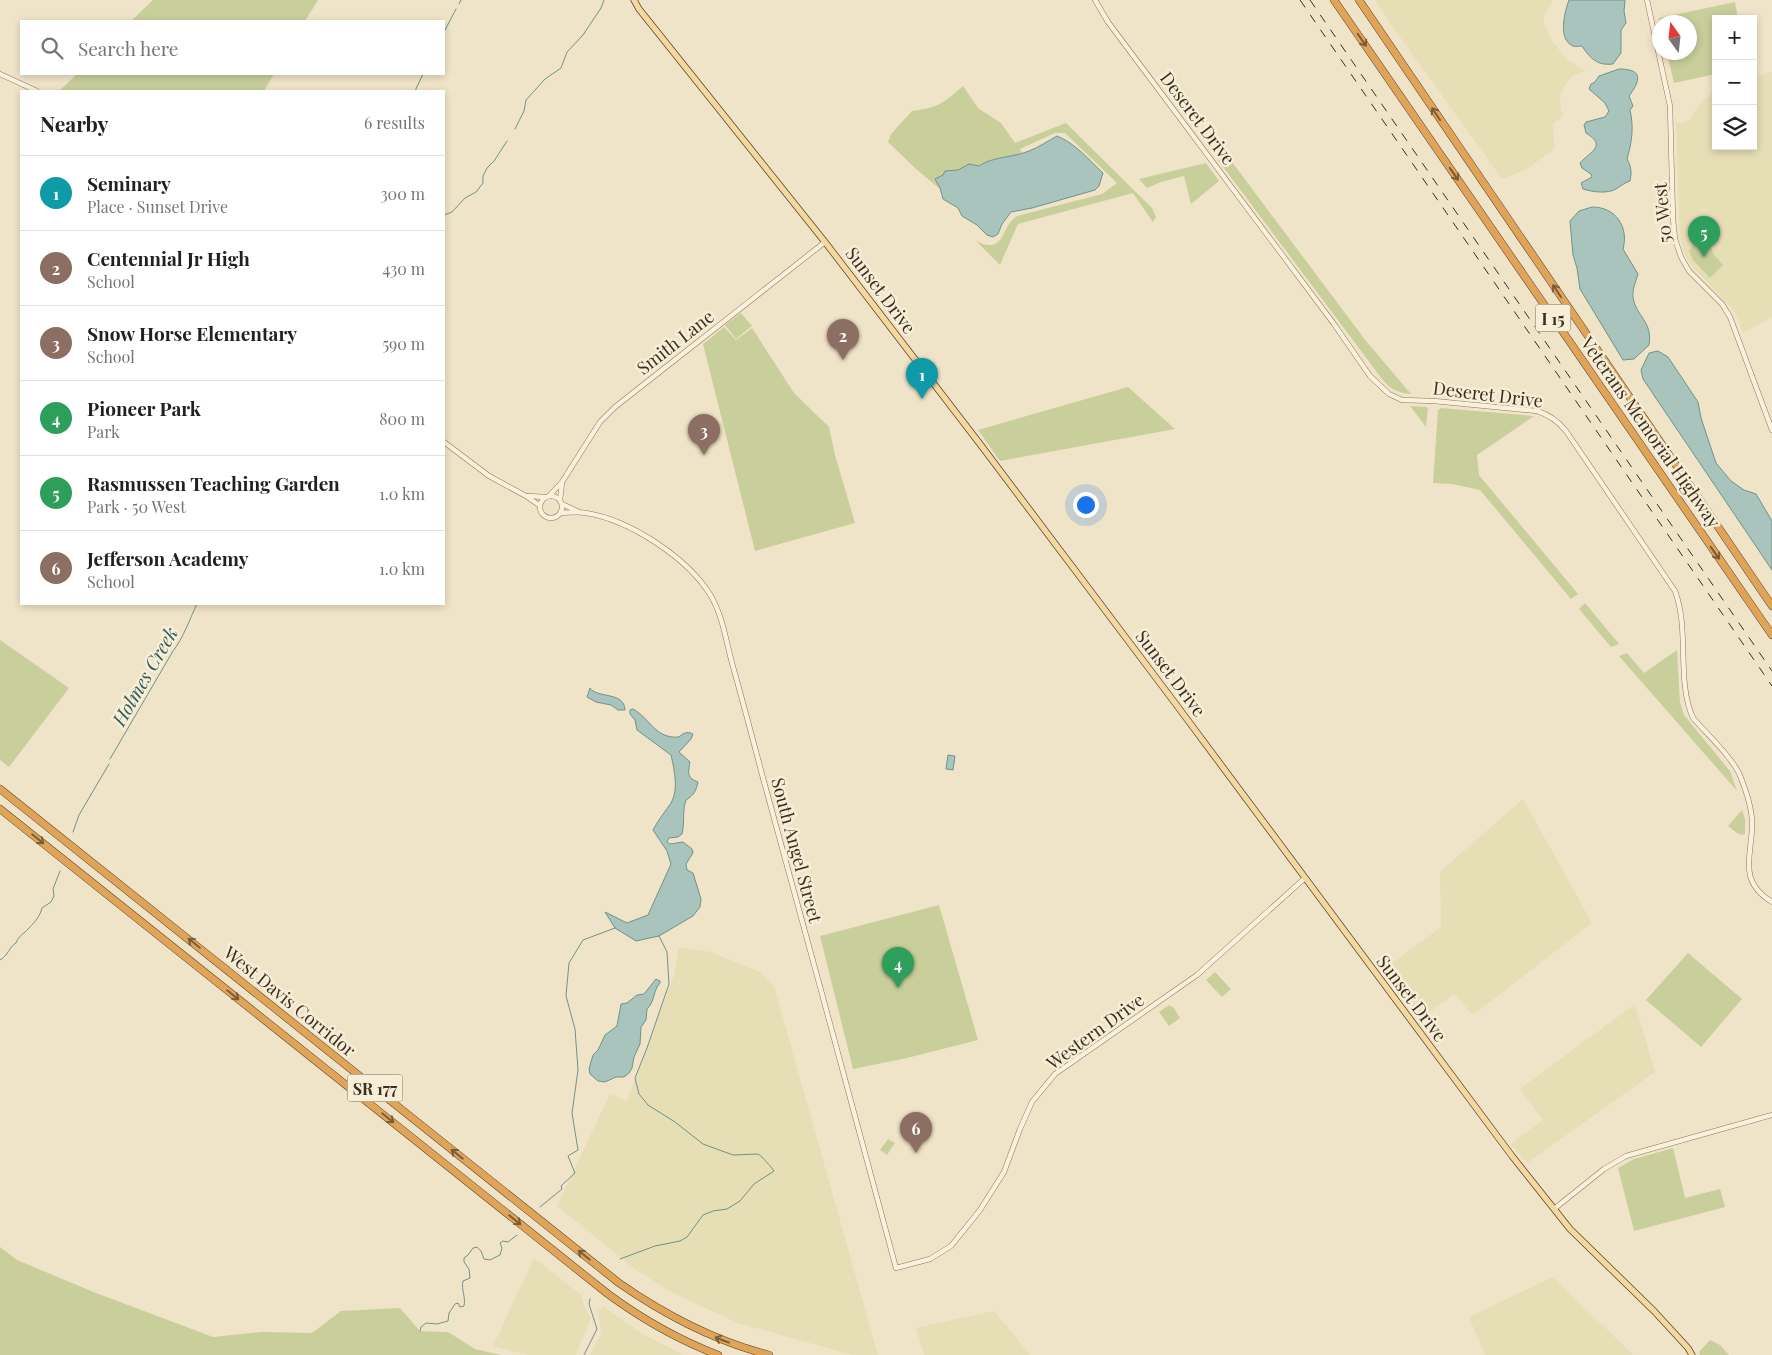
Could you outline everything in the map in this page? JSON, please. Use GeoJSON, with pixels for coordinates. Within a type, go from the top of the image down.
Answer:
{"type":"FeatureCollection","features":[{"type":"Feature","properties":{"kind":"highway","name":"Veterans Memorial Highway"},"geometry":{"type":"LineString","coordinates":[[1334,0],[1772,635]]}},
{"type":"Feature","properties":{"kind":"highway","name":"Veterans Memorial Highway"},"geometry":{"type":"LineString","coordinates":[[1359,0],[1772,606]]}},
{"type":"Feature","properties":{"kind":"highway","name":"West Davis Corridor"},"geometry":{"type":"LineString","coordinates":[[0,789],[619,1283],[658,1309],[686,1324],[731,1343],[769,1355]]}},
{"type":"Feature","properties":{"kind":"highway","name":"West Davis Corridor"},"geometry":{"type":"LineString","coordinates":[[0,808],[608,1294],[657,1326],[718,1355]]}},
{"type":"Feature","properties":{"kind":"main road","name":"Sunset Drive"},"geometry":{"type":"LineString","coordinates":[[634,0],[638,9],[825,242],[1070,562],[1554,1209],[1570,1229],[1654,1311],[1688,1348],[1692,1355]]}},
{"type":"Feature","properties":{"kind":"street","name":"Deseret Drive"},"geometry":{"type":"LineString","coordinates":[[1095,0],[1108,22],[1329,316],[1370,376],[1388,394],[1402,400],[1434,401],[1537,411],[1548,414],[1558,421],[1566,431],[1674,591],[1681,607],[1685,682],[1689,710],[1693,718],[1735,766],[1741,776],[1752,819],[1748,857],[1749,870],[1752,881],[1759,891],[1772,902]]}},
{"type":"Feature","properties":{"kind":"street","name":"50 West"},"geometry":{"type":"LineString","coordinates":[[1647,0],[1670,106],[1675,239],[1681,257],[1689,271],[1722,304],[1730,317],[1772,430]]}},
{"type":"Feature","properties":{"kind":"street"},"geometry":{"type":"LineString","coordinates":[[0,74],[35,90]]}},
{"type":"Feature","properties":{"kind":"street","name":"Smith Lane"},"geometry":{"type":"LineString","coordinates":[[547,496],[562,482],[600,422],[615,407],[825,242]]}},
{"type":"Feature","properties":{"kind":"street"},"geometry":{"type":"LineString","coordinates":[[445,443],[489,476],[540,505],[542,514],[554,517],[560,513],[561,502],[556,497],[526,496]]}},
{"type":"Feature","properties":{"kind":"street","name":"Smith Lane"},"geometry":{"type":"LineString","coordinates":[[561,502],[562,482]]}},
{"type":"Feature","properties":{"kind":"street"},"geometry":{"type":"LineString","coordinates":[[540,505],[547,496]]}},
{"type":"Feature","properties":{"kind":"street","name":"South Angel Street"},"geometry":{"type":"LineString","coordinates":[[561,502],[578,512]]}},
{"type":"Feature","properties":{"kind":"street","name":"South Angel Street"},"geometry":{"type":"LineString","coordinates":[[560,513],[578,512],[599,516],[639,533],[666,549],[689,567],[712,598],[724,626],[896,1268]]}},
{"type":"Feature","properties":{"kind":"street","name":"Western Drive"},"geometry":{"type":"LineString","coordinates":[[896,1268],[930,1259],[951,1246],[980,1210],[1004,1172],[1032,1102],[1055,1074],[1196,975],[1305,878]]}},
{"type":"Feature","properties":{"kind":"street"},"geometry":{"type":"LineString","coordinates":[[1554,1209],[1604,1169],[1626,1156],[1772,1115]]}},
{"type":"Feature","properties":{"kind":"shaded area"},"geometry":{"type":"Polygon","coordinates":[[[1375,0],[1553,0],[1544,16],[1544,24],[1551,39],[1566,59],[1586,71],[1572,76],[1563,88],[1560,96],[1562,117],[1553,123],[1554,149],[1527,169],[1502,179],[1375,0]]]}},
{"type":"Feature","properties":{"kind":"shaded area"},"geometry":{"type":"Polygon","coordinates":[[[1772,72],[1772,317],[1743,333],[1737,315],[1691,265],[1683,251],[1680,233],[1676,123],[1683,123],[1689,120],[1701,103],[1712,93],[1712,150],[1757,150],[1757,76],[1772,72]]]}},
{"type":"Feature","properties":{"kind":"shaded area"},"geometry":{"type":"Polygon","coordinates":[[[1523,799],[1592,923],[1473,1015],[1454,994],[1420,1019],[1383,970],[1441,927],[1440,872],[1523,799]]]}},
{"type":"Feature","properties":{"kind":"shaded area"},"geometry":{"type":"Polygon","coordinates":[[[679,947],[711,952],[760,972],[774,986],[878,1355],[853,1355],[738,1323],[673,1293],[635,1269],[557,1206],[610,1094],[627,1101],[674,975],[679,947]]]}},
{"type":"Feature","properties":{"kind":"shaded area"},"geometry":{"type":"Polygon","coordinates":[[[1635,1004],[1655,1072],[1527,1163],[1511,1144],[1543,1120],[1520,1089],[1635,1004]]]}},
{"type":"Feature","properties":{"kind":"shaded area"},"geometry":{"type":"Polygon","coordinates":[[[534,1258],[581,1295],[584,1306],[591,1318],[576,1355],[527,1355],[493,1346],[534,1258]]]}},
{"type":"Feature","properties":{"kind":"shaded area"},"geometry":{"type":"Polygon","coordinates":[[[1553,1277],[1633,1355],[1485,1355],[1469,1317],[1553,1277]]]}},
{"type":"Feature","properties":{"kind":"shaded area"},"geometry":{"type":"Polygon","coordinates":[[[604,1307],[642,1334],[684,1355],[590,1355],[601,1333],[598,1311],[604,1307]]]}},
{"type":"Feature","properties":{"kind":"shaded area"},"geometry":{"type":"Polygon","coordinates":[[[994,1311],[1030,1355],[924,1355],[916,1328],[994,1311]]]}},
{"type":"Feature","properties":{"kind":"green space"},"geometry":{"type":"Polygon","coordinates":[[[153,0],[318,0],[306,20],[132,20],[153,0]]]}},
{"type":"Feature","properties":{"kind":"green space"},"geometry":{"type":"Polygon","coordinates":[[[1735,2],[1737,15],[1712,15],[1712,75],[1674,83],[1669,60],[1697,60],[1697,15],[1673,15],[1735,2]]]}},
{"type":"Feature","properties":{"kind":"green space"},"geometry":{"type":"Polygon","coordinates":[[[76,75],[273,75],[265,90],[60,90],[76,75]]]}},
{"type":"Feature","properties":{"kind":"green space"},"geometry":{"type":"Polygon","coordinates":[[[963,86],[978,108],[1001,123],[1015,143],[1066,123],[1152,208],[1156,217],[1153,222],[1133,193],[1018,224],[1000,265],[976,241],[986,245],[993,245],[998,242],[1017,216],[1102,194],[1117,183],[1065,133],[1055,133],[1020,149],[1022,153],[989,161],[979,166],[969,164],[958,170],[945,171],[941,190],[888,142],[891,134],[912,111],[940,104],[963,86]]]}},
{"type":"Feature","properties":{"kind":"green space"},"geometry":{"type":"Polygon","coordinates":[[[1229,158],[1366,341],[1411,394],[1395,390],[1382,379],[1218,160],[1229,158]]]}},
{"type":"Feature","properties":{"kind":"green space"},"geometry":{"type":"Polygon","coordinates":[[[1206,163],[1219,181],[1191,204],[1184,176],[1147,188],[1139,179],[1206,163]]]}},
{"type":"Feature","properties":{"kind":"green space"},"geometry":{"type":"Polygon","coordinates":[[[1707,237],[1714,255],[1723,265],[1710,278],[1693,260],[1689,251],[1698,238],[1707,237]]]}},
{"type":"Feature","properties":{"kind":"green space"},"geometry":{"type":"Polygon","coordinates":[[[741,313],[752,326],[736,339],[725,325],[741,313]]]}},
{"type":"Feature","properties":{"kind":"green space"},"geometry":{"type":"Polygon","coordinates":[[[724,327],[736,340],[752,328],[794,393],[829,427],[835,455],[855,523],[755,551],[703,344],[724,327]]]}},
{"type":"Feature","properties":{"kind":"green space"},"geometry":{"type":"Polygon","coordinates":[[[1128,387],[1175,429],[1000,461],[978,430],[1128,387]]]}},
{"type":"Feature","properties":{"kind":"green space"},"geometry":{"type":"Polygon","coordinates":[[[1410,406],[1427,407],[1426,427],[1410,406]]]}},
{"type":"Feature","properties":{"kind":"green space"},"geometry":{"type":"Polygon","coordinates":[[[1441,408],[1534,416],[1477,455],[1479,475],[1578,594],[1571,599],[1480,490],[1452,484],[1433,483],[1438,410],[1441,408]]]}},
{"type":"Feature","properties":{"kind":"green space"},"geometry":{"type":"Polygon","coordinates":[[[1585,603],[1619,644],[1611,647],[1579,609],[1585,603]]]}},
{"type":"Feature","properties":{"kind":"green space"},"geometry":{"type":"Polygon","coordinates":[[[0,640],[69,688],[9,767],[0,760],[0,640]]]}},
{"type":"Feature","properties":{"kind":"green space"},"geometry":{"type":"Polygon","coordinates":[[[1677,650],[1680,702],[1684,715],[1730,771],[1737,791],[1619,656],[1627,653],[1644,673],[1677,650]]]}},
{"type":"Feature","properties":{"kind":"green space"},"geometry":{"type":"Polygon","coordinates":[[[1742,810],[1745,819],[1745,834],[1742,835],[1728,826],[1742,810]]]}},
{"type":"Feature","properties":{"kind":"green space"},"geometry":{"type":"Polygon","coordinates":[[[939,905],[978,1040],[853,1069],[820,936],[939,905]]]}},
{"type":"Feature","properties":{"kind":"green space"},"geometry":{"type":"Polygon","coordinates":[[[1688,953],[1742,999],[1701,1047],[1646,1000],[1688,953]]]}},
{"type":"Feature","properties":{"kind":"green space"},"geometry":{"type":"Polygon","coordinates":[[[1215,972],[1231,989],[1222,997],[1206,980],[1215,972]]]}},
{"type":"Feature","properties":{"kind":"green space"},"geometry":{"type":"Polygon","coordinates":[[[1169,1005],[1174,1008],[1180,1018],[1169,1026],[1159,1012],[1169,1005]]]}},
{"type":"Feature","properties":{"kind":"green space"},"geometry":{"type":"Polygon","coordinates":[[[888,1139],[895,1143],[887,1155],[880,1150],[888,1139]]]}},
{"type":"Feature","properties":{"kind":"green space"},"geometry":{"type":"Polygon","coordinates":[[[1673,1148],[1685,1198],[1720,1189],[1725,1207],[1634,1231],[1618,1168],[1634,1159],[1673,1148]]]}},
{"type":"Feature","properties":{"kind":"green space"},"geometry":{"type":"Polygon","coordinates":[[[0,1247],[17,1260],[96,1293],[213,1337],[262,1332],[312,1333],[341,1311],[400,1308],[420,1331],[448,1332],[475,1349],[501,1355],[0,1355],[0,1247]]]}},
{"type":"Feature","properties":{"kind":"green space"},"geometry":{"type":"Polygon","coordinates":[[[1710,1340],[1720,1345],[1729,1355],[1700,1355],[1699,1352],[1710,1340]]]}},
{"type":"Feature","properties":{"kind":"water"},"geometry":{"type":"Polygon","coordinates":[[[1569,0],[1625,0],[1626,23],[1621,30],[1621,53],[1613,64],[1598,62],[1582,46],[1574,46],[1568,42],[1565,37],[1564,24],[1569,0]]]}},
{"type":"Feature","properties":{"kind":"water"},"geometry":{"type":"Polygon","coordinates":[[[1619,69],[1632,71],[1638,76],[1636,85],[1629,96],[1633,106],[1630,110],[1632,134],[1627,159],[1631,169],[1630,181],[1608,192],[1595,192],[1583,189],[1581,183],[1592,177],[1591,174],[1582,168],[1580,163],[1592,152],[1596,145],[1595,141],[1586,133],[1584,125],[1586,122],[1605,117],[1609,111],[1605,103],[1589,89],[1599,76],[1619,69]]]}},
{"type":"Feature","properties":{"kind":"water"},"geometry":{"type":"Polygon","coordinates":[[[1057,136],[1076,147],[1103,173],[1099,186],[1095,190],[1011,212],[1002,224],[998,234],[993,237],[987,235],[977,225],[962,216],[958,208],[943,199],[935,179],[943,175],[945,171],[958,170],[969,164],[979,166],[991,160],[1023,153],[1057,136]]]}},
{"type":"Feature","properties":{"kind":"water"},"geometry":{"type":"Polygon","coordinates":[[[1592,207],[1608,210],[1619,220],[1624,233],[1623,249],[1638,274],[1633,297],[1637,310],[1649,330],[1650,337],[1649,345],[1634,359],[1623,360],[1580,289],[1573,255],[1570,221],[1579,211],[1592,207]]]}},
{"type":"Feature","properties":{"kind":"water"},"geometry":{"type":"Polygon","coordinates":[[[1658,351],[1668,357],[1698,402],[1701,418],[1716,463],[1731,481],[1744,490],[1756,494],[1772,521],[1772,570],[1643,379],[1641,370],[1649,353],[1658,351]]]}},
{"type":"Feature","properties":{"kind":"water"},"geometry":{"type":"Polygon","coordinates":[[[590,688],[620,700],[624,704],[625,710],[618,710],[611,705],[596,702],[587,697],[590,688]]]}},
{"type":"Feature","properties":{"kind":"water"},"geometry":{"type":"Polygon","coordinates":[[[633,709],[664,735],[679,737],[685,733],[693,734],[679,752],[690,762],[690,777],[698,782],[694,792],[686,800],[682,834],[678,837],[669,838],[667,842],[670,844],[683,842],[692,849],[693,853],[686,864],[687,870],[693,873],[701,899],[700,907],[693,916],[659,936],[636,941],[615,928],[605,912],[627,923],[648,915],[671,864],[667,851],[653,830],[671,803],[675,792],[675,785],[671,755],[637,730],[635,720],[630,714],[630,710],[633,709]]]}},
{"type":"Feature","properties":{"kind":"water"},"geometry":{"type":"Polygon","coordinates":[[[948,755],[955,756],[953,770],[946,769],[948,755]]]}},
{"type":"Feature","properties":{"kind":"water"},"geometry":{"type":"Polygon","coordinates":[[[656,979],[660,983],[647,1009],[646,1020],[641,1027],[640,1044],[634,1057],[632,1068],[624,1077],[616,1077],[605,1082],[598,1081],[590,1074],[589,1069],[593,1055],[598,1050],[605,1035],[617,1026],[621,1004],[627,1003],[637,995],[644,994],[656,979]]]}},
{"type":"Feature","properties":{"kind":"waterway"},"geometry":{"type":"LineString","coordinates":[[459,4],[461,0]]}},
{"type":"Feature","properties":{"kind":"waterway","name":"Holmes Creek"},"geometry":{"type":"LineString","coordinates":[[515,129],[524,111],[526,100],[545,79],[561,68],[567,52],[583,35],[601,8],[604,0]]}},
{"type":"Feature","properties":{"kind":"waterway"},"geometry":{"type":"LineString","coordinates":[[445,30],[456,9]]}},
{"type":"Feature","properties":{"kind":"waterway"},"geometry":{"type":"LineString","coordinates":[[415,90],[423,75]]}},
{"type":"Feature","properties":{"kind":"waterway","name":"Holmes Creek"},"geometry":{"type":"LineString","coordinates":[[445,215],[452,212],[465,198],[476,192],[483,183],[483,176],[487,168],[507,141]]}},
{"type":"Feature","properties":{"kind":"waterway","name":"Holmes Creek"},"geometry":{"type":"LineString","coordinates":[[110,759],[180,641],[197,605]]}},
{"type":"Feature","properties":{"kind":"waterway","name":"Holmes Creek"},"geometry":{"type":"LineString","coordinates":[[73,832],[79,815],[109,764]]}},
{"type":"Feature","properties":{"kind":"waterway","name":"Holmes Creek"},"geometry":{"type":"LineString","coordinates":[[0,960],[35,921],[42,908],[51,902],[54,896],[53,889],[60,871]]}},
{"type":"Feature","properties":{"kind":"waterway"},"geometry":{"type":"LineString","coordinates":[[540,1207],[562,1189],[561,1186],[575,1173],[568,1156],[578,1150],[572,1113],[578,1070],[575,1029],[566,996],[569,963],[583,940],[615,928]]}},
{"type":"Feature","properties":{"kind":"waterway"},"geometry":{"type":"LineString","coordinates":[[620,1259],[655,1246],[680,1241],[687,1237],[703,1215],[727,1209],[740,1201],[754,1184],[774,1171],[758,1154],[733,1155],[703,1144],[675,1122],[648,1105],[639,1094],[635,1078],[669,984],[667,952],[659,936]]}},
{"type":"Feature","properties":{"kind":"waterway"},"geometry":{"type":"LineString","coordinates":[[420,1331],[421,1327],[426,1323],[437,1324],[448,1321],[449,1313],[455,1304],[458,1303],[460,1307],[464,1306],[463,1281],[470,1278],[469,1269],[464,1262],[464,1258],[473,1248],[477,1247],[484,1259],[490,1260],[500,1255],[502,1248],[500,1243],[503,1241],[508,1242],[517,1235]]}},
{"type":"Feature","properties":{"kind":"waterway"},"geometry":{"type":"LineString","coordinates":[[584,1355],[597,1329],[589,1304],[590,1299]]}},
{"type":"Feature","properties":{"kind":"railway"},"geometry":{"type":"LineString","coordinates":[[1300,0],[1772,686]]}},
{"type":"Feature","properties":{"kind":"railway"},"geometry":{"type":"LineString","coordinates":[[1310,0],[1772,671]]}},
{"type":"Feature","properties":{"kind":"place","name":"Rasmussen Teaching Garden"},"geometry":{"type":"Point","coordinates":[1704,257]}},
{"type":"Feature","properties":{"kind":"place","name":"Centennial Jr High"},"geometry":{"type":"Point","coordinates":[843,360]}},
{"type":"Feature","properties":{"kind":"place","name":"Seminary"},"geometry":{"type":"Point","coordinates":[922,399]}},
{"type":"Feature","properties":{"kind":"place","name":"Snow Horse Elementary"},"geometry":{"type":"Point","coordinates":[704,455]}},
{"type":"Feature","properties":{"kind":"place","name":"Pioneer Park"},"geometry":{"type":"Point","coordinates":[898,988]}},
{"type":"Feature","properties":{"kind":"place","name":"Jefferson Academy"},"geometry":{"type":"Point","coordinates":[916,1153]}}]}
